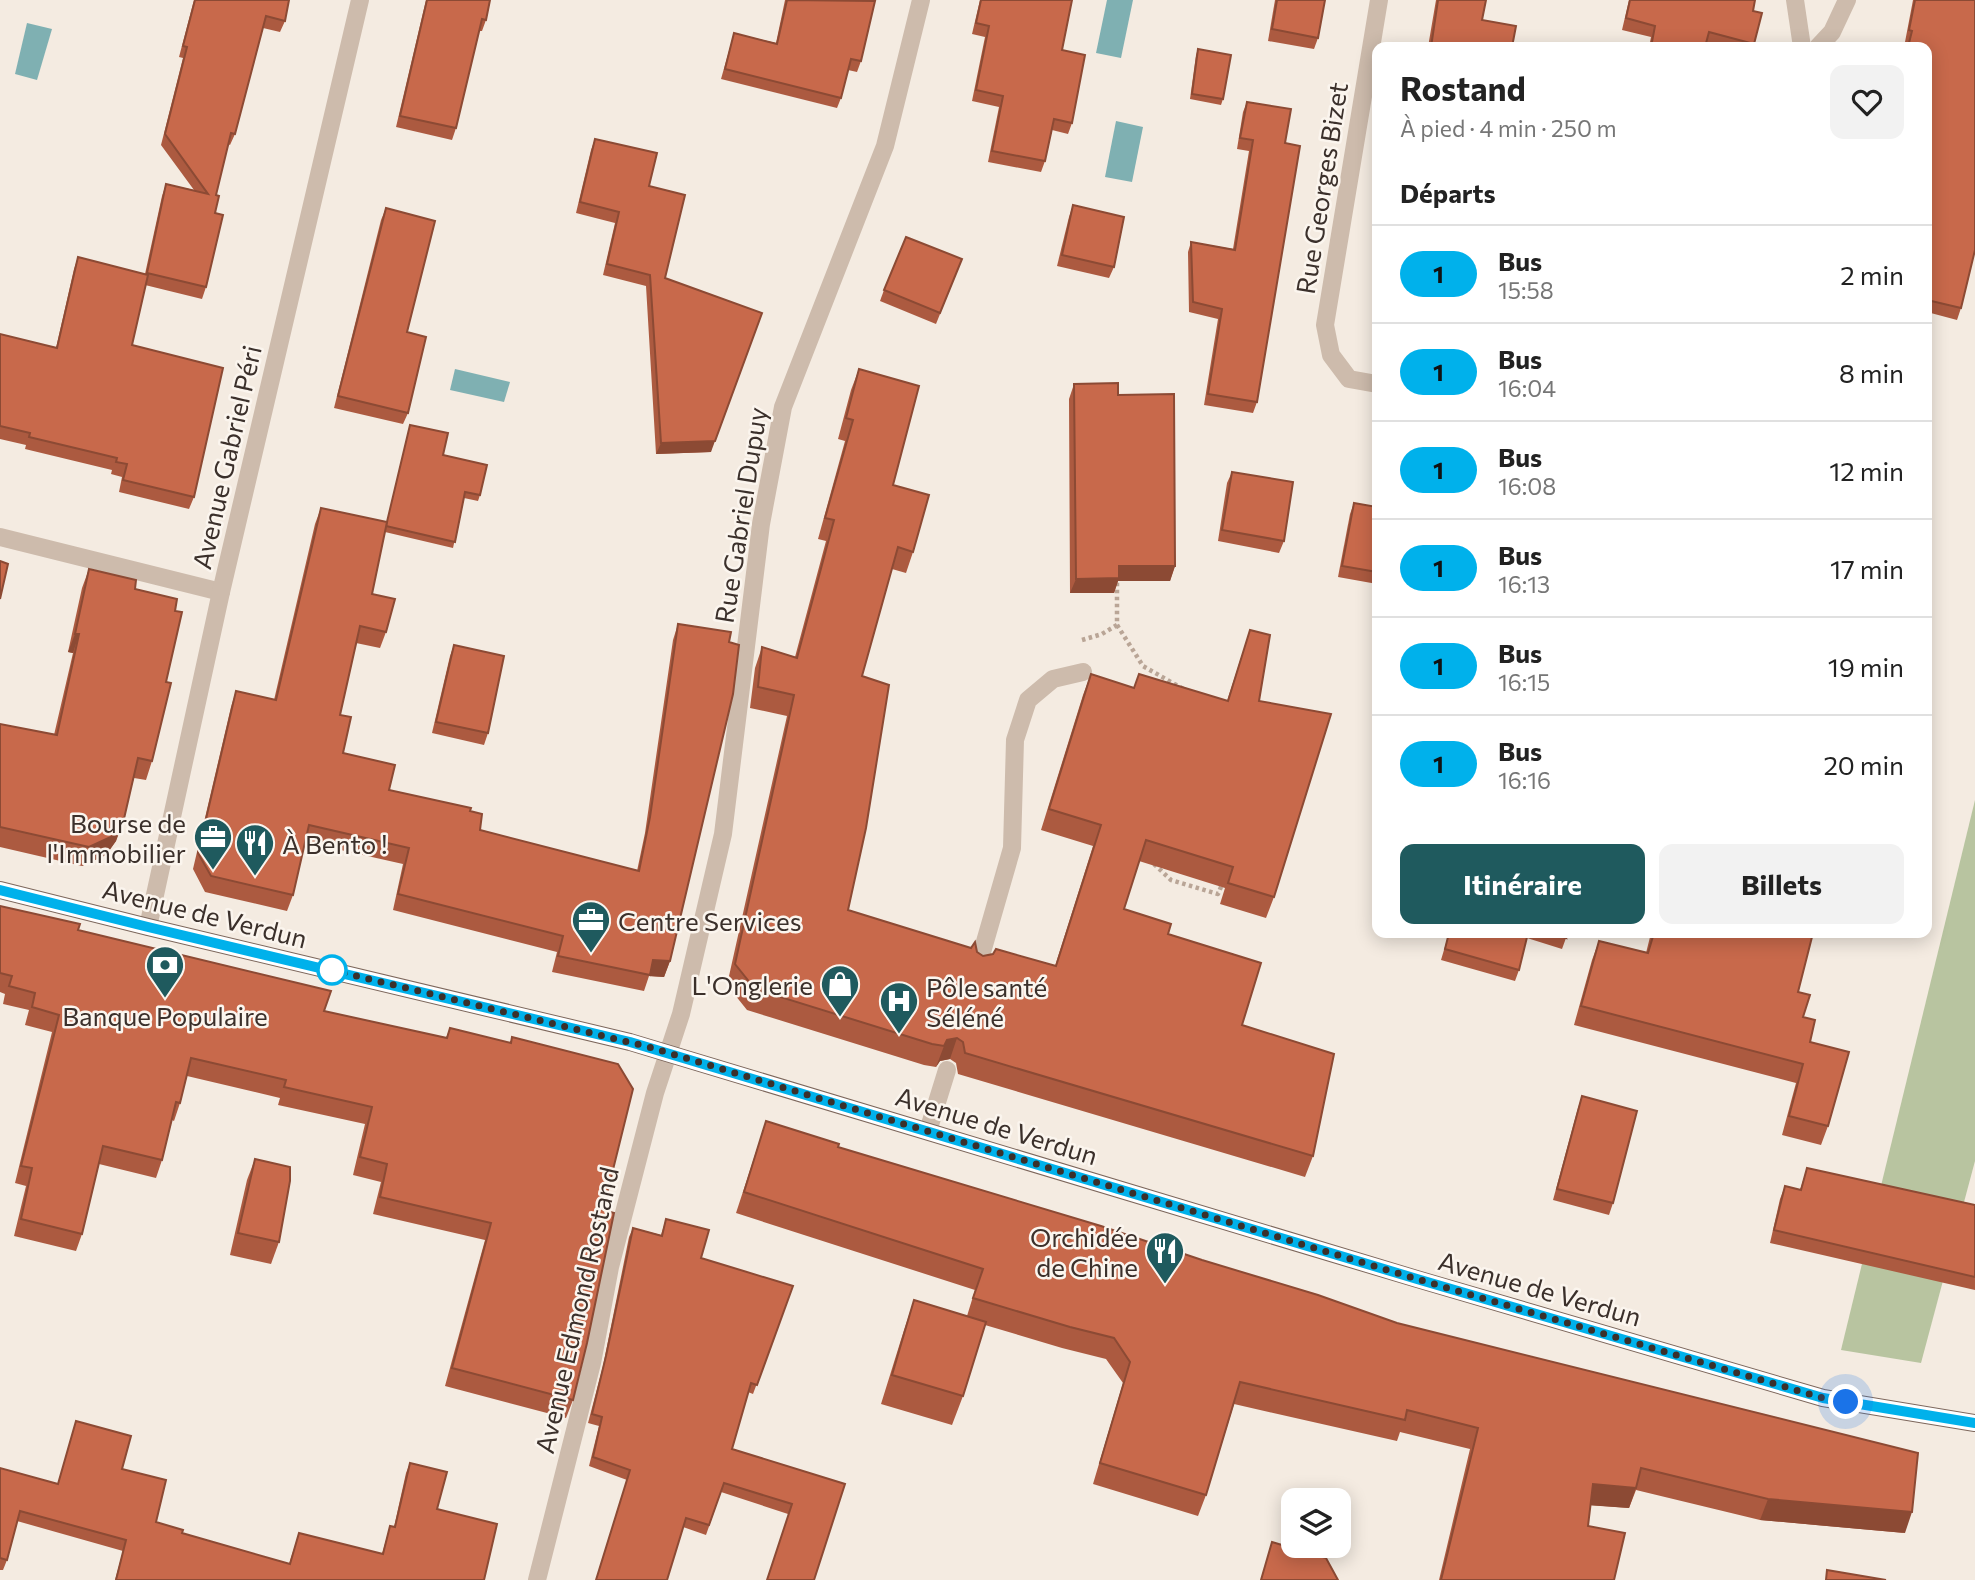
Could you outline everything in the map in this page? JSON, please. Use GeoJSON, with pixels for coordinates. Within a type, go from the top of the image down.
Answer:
{"type":"FeatureCollection","features":[{"type":"Feature","properties":{"kind":"main road","name":"Avenue de Verdun"},"geometry":{"type":"LineString","coordinates":[[0,890],[669,1053],[1417,1279],[1823,1398],[1975,1423]]}},
{"type":"Feature","properties":{"kind":"street","name":"Avenue Gabriel Péri"},"geometry":{"type":"LineString","coordinates":[[148,927],[221,592],[360,0]]}},
{"type":"Feature","properties":{"kind":"street","name":"Rue Gabriel Dupuy"},"geometry":{"type":"LineString","coordinates":[[669,1053],[681,1014],[723,834],[761,524],[783,407],[885,146],[921,0]]}},
{"type":"Feature","properties":{"kind":"street","name":"Rue Georges Bizet"},"geometry":{"type":"LineString","coordinates":[[1372,383],[1349,379],[1331,355],[1325,325],[1378,0]]}},
{"type":"Feature","properties":{"kind":"street"},"geometry":{"type":"LineString","coordinates":[[1795,0],[1801,42]]}},
{"type":"Feature","properties":{"kind":"street"},"geometry":{"type":"LineString","coordinates":[[1823,42],[1832,32],[1847,0]]}},
{"type":"Feature","properties":{"kind":"street"},"geometry":{"type":"LineString","coordinates":[[0,537],[221,592]]}},
{"type":"Feature","properties":{"kind":"street"},"geometry":{"type":"LineString","coordinates":[[978,966],[1012,848],[1015,740],[1028,700],[1053,679],[1083,672]]}},
{"type":"Feature","properties":{"kind":"street","name":"Avenue Edmond Rostand"},"geometry":{"type":"LineString","coordinates":[[537,1580],[592,1363],[610,1267],[655,1093],[669,1053]]}},
{"type":"Feature","properties":{"kind":"street"},"geometry":{"type":"LineString","coordinates":[[928,1131],[947,1070]]}},
{"type":"Feature","properties":{"kind":"path"},"geometry":{"type":"LineString","coordinates":[[1117,625],[1143,666],[1178,684],[1194,696]]}},
{"type":"Feature","properties":{"kind":"path"},"geometry":{"type":"LineString","coordinates":[[1151,861],[1171,880],[1218,894],[1227,872]]}},
{"type":"Feature","properties":{"kind":"green space"},"geometry":{"type":"Polygon","coordinates":[[[1975,800],[1975,1161],[1921,1363],[1841,1350],[1975,800]]]}},
{"type":"Feature","properties":{"kind":"water"},"geometry":{"type":"Polygon","coordinates":[[[1107,0],[1133,0],[1121,58],[1096,53],[1107,0]]]}},
{"type":"Feature","properties":{"kind":"water"},"geometry":{"type":"Polygon","coordinates":[[[27,23],[52,29],[37,80],[15,74],[27,23]]]}},
{"type":"Feature","properties":{"kind":"water"},"geometry":{"type":"Polygon","coordinates":[[[1116,121],[1143,127],[1132,182],[1105,177],[1116,121]]]}},
{"type":"Feature","properties":{"kind":"water"},"geometry":{"type":"Polygon","coordinates":[[[455,369],[510,382],[504,402],[450,390],[455,369]]]}},
{"type":"Feature","properties":{"kind":"building"},"geometry":{"type":"Polygon","coordinates":[[[195,0],[289,0],[285,21],[266,16],[235,134],[231,133],[216,195],[219,196],[215,213],[223,215],[206,287],[147,273],[166,184],[208,194],[165,134],[187,47],[183,46],[195,0]]]}},
{"type":"Feature","properties":{"kind":"building"},"geometry":{"type":"Polygon","coordinates":[[[427,0],[490,0],[486,20],[482,19],[456,128],[400,116],[427,0]]]}},
{"type":"Feature","properties":{"kind":"building"},"geometry":{"type":"Polygon","coordinates":[[[787,0],[875,1],[861,61],[851,59],[841,98],[725,69],[734,33],[777,44],[787,0]]]}},
{"type":"Feature","properties":{"kind":"building"},"geometry":{"type":"Polygon","coordinates":[[[981,0],[1072,0],[1062,50],[1085,55],[1072,123],[1054,119],[1045,161],[992,151],[1003,96],[976,90],[989,26],[976,23],[981,0]]]}},
{"type":"Feature","properties":{"kind":"building"},"geometry":{"type":"Polygon","coordinates":[[[1277,0],[1325,0],[1318,38],[1272,29],[1277,0]]]}},
{"type":"Feature","properties":{"kind":"building"},"geometry":{"type":"Polygon","coordinates":[[[1438,0],[1486,0],[1482,20],[1516,26],[1513,42],[1432,42],[1438,0]]]}},
{"type":"Feature","properties":{"kind":"building"},"geometry":{"type":"Polygon","coordinates":[[[1630,0],[1755,0],[1753,11],[1762,13],[1755,42],[1709,32],[1706,42],[1652,42],[1655,26],[1626,18],[1630,0]]]}},
{"type":"Feature","properties":{"kind":"building"},"geometry":{"type":"Polygon","coordinates":[[[1915,0],[1975,0],[1975,250],[1961,308],[1932,301],[1932,42],[1909,42],[1912,31],[1909,30],[1915,0]]]}},
{"type":"Feature","properties":{"kind":"building"},"geometry":{"type":"Polygon","coordinates":[[[1198,49],[1231,55],[1223,99],[1192,94],[1198,49]]]}},
{"type":"Feature","properties":{"kind":"building"},"geometry":{"type":"Polygon","coordinates":[[[1247,102],[1291,109],[1285,143],[1300,146],[1257,402],[1208,394],[1222,309],[1193,302],[1191,242],[1235,250],[1253,140],[1240,138],[1247,102]]]}},
{"type":"Feature","properties":{"kind":"building"},"geometry":{"type":"Polygon","coordinates":[[[595,139],[657,153],[649,186],[685,195],[665,278],[762,313],[715,441],[661,443],[650,275],[607,264],[619,212],[580,202],[595,139]]]}},
{"type":"Feature","properties":{"kind":"building"},"geometry":{"type":"Polygon","coordinates":[[[1073,205],[1124,217],[1114,267],[1062,255],[1073,205]]]}},
{"type":"Feature","properties":{"kind":"building"},"geometry":{"type":"Polygon","coordinates":[[[386,208],[435,221],[407,332],[426,337],[408,413],[338,396],[386,208]]]}},
{"type":"Feature","properties":{"kind":"building"},"geometry":{"type":"Polygon","coordinates":[[[906,237],[962,259],[940,313],[884,290],[906,237]]]}},
{"type":"Feature","properties":{"kind":"building"},"geometry":{"type":"Polygon","coordinates":[[[78,257],[148,275],[132,345],[223,368],[194,497],[123,480],[127,464],[116,462],[117,458],[29,437],[30,433],[0,426],[0,334],[57,348],[78,257]]]}},
{"type":"Feature","properties":{"kind":"building"},"geometry":{"type":"Polygon","coordinates":[[[859,369],[919,386],[893,485],[929,495],[913,552],[898,547],[862,676],[889,685],[866,828],[848,910],[971,948],[975,942],[977,952],[983,956],[993,954],[996,949],[1056,966],[1101,825],[1049,809],[1091,674],[1134,688],[1139,674],[1228,701],[1250,630],[1270,635],[1259,701],[1331,714],[1274,897],[1228,883],[1233,867],[1146,840],[1124,909],[1171,924],[1168,934],[1261,963],[1242,1025],[1334,1054],[1313,1156],[965,1053],[963,1042],[957,1038],[947,1040],[944,1046],[932,1044],[755,989],[735,964],[794,695],[758,687],[762,647],[797,658],[834,520],[825,518],[853,420],[846,418],[859,369]]]}},
{"type":"Feature","properties":{"kind":"building"},"geometry":{"type":"Polygon","coordinates":[[[1118,383],[1118,395],[1174,394],[1175,566],[1119,566],[1119,578],[1076,579],[1074,384],[1118,383]]]}},
{"type":"Feature","properties":{"kind":"building"},"geometry":{"type":"Polygon","coordinates":[[[410,425],[448,433],[443,455],[487,465],[480,495],[465,492],[455,542],[386,526],[410,425]]]}},
{"type":"Feature","properties":{"kind":"building"},"geometry":{"type":"Polygon","coordinates":[[[1232,472],[1293,482],[1284,541],[1222,530],[1232,472]]]}},
{"type":"Feature","properties":{"kind":"building"},"geometry":{"type":"Polygon","coordinates":[[[1354,503],[1372,506],[1372,571],[1342,566],[1354,503]]]}},
{"type":"Feature","properties":{"kind":"building"},"geometry":{"type":"Polygon","coordinates":[[[321,508],[387,522],[372,594],[395,599],[386,632],[360,626],[340,715],[351,717],[343,753],[395,765],[389,790],[471,808],[470,811],[482,814],[480,830],[639,871],[650,817],[678,624],[731,632],[729,642],[739,645],[733,694],[670,961],[653,960],[650,975],[558,956],[563,936],[398,894],[409,848],[309,825],[293,895],[211,876],[198,853],[236,691],[276,700],[321,508]]]}},
{"type":"Feature","properties":{"kind":"building"},"geometry":{"type":"Polygon","coordinates":[[[0,561],[8,564],[0,599],[0,561]]]}},
{"type":"Feature","properties":{"kind":"building"},"geometry":{"type":"Polygon","coordinates":[[[89,569],[136,580],[135,589],[177,599],[175,611],[182,612],[166,682],[171,683],[152,761],[138,758],[123,823],[113,836],[89,847],[0,827],[0,724],[57,735],[79,634],[75,634],[89,569]]]}},
{"type":"Feature","properties":{"kind":"building"},"geometry":{"type":"Polygon","coordinates":[[[454,645],[504,656],[488,733],[436,722],[454,645]]]}},
{"type":"Feature","properties":{"kind":"building"},"geometry":{"type":"Polygon","coordinates":[[[0,906],[80,924],[78,930],[331,991],[324,1011],[447,1038],[450,1028],[511,1043],[512,1037],[618,1064],[633,1089],[603,1210],[614,1213],[573,1400],[452,1368],[491,1223],[380,1197],[387,1164],[360,1157],[372,1107],[284,1087],[286,1080],[191,1058],[180,1103],[176,1102],[162,1160],[103,1146],[82,1234],[21,1219],[32,1168],[21,1166],[59,1015],[32,1007],[35,993],[9,986],[12,976],[0,973],[0,906]]]}},
{"type":"Feature","properties":{"kind":"building"},"geometry":{"type":"Polygon","coordinates":[[[1448,938],[1527,938],[1519,970],[1445,949],[1448,938]]]}},
{"type":"Feature","properties":{"kind":"building"},"geometry":{"type":"Polygon","coordinates":[[[1652,938],[1812,938],[1798,992],[1810,995],[1803,1017],[1815,1020],[1810,1042],[1849,1052],[1828,1126],[1789,1116],[1803,1064],[1581,1006],[1599,941],[1648,953],[1652,938]]]}},
{"type":"Feature","properties":{"kind":"building"},"geometry":{"type":"Polygon","coordinates":[[[1582,1096],[1637,1111],[1613,1203],[1557,1189],[1582,1096]]]}},
{"type":"Feature","properties":{"kind":"building"},"geometry":{"type":"Polygon","coordinates":[[[766,1121],[839,1144],[838,1147],[1101,1226],[1397,1323],[1918,1453],[1912,1512],[1768,1499],[1641,1468],[1636,1488],[1593,1484],[1588,1526],[1625,1533],[1614,1580],[1441,1580],[1478,1428],[1407,1410],[1405,1420],[1240,1382],[1206,1495],[1100,1463],[1130,1362],[1114,1338],[973,1298],[983,1269],[744,1192],[766,1121]]]}},
{"type":"Feature","properties":{"kind":"building"},"geometry":{"type":"Polygon","coordinates":[[[255,1159],[290,1167],[279,1242],[238,1233],[255,1159]]]}},
{"type":"Feature","properties":{"kind":"building"},"geometry":{"type":"Polygon","coordinates":[[[1807,1168],[1975,1205],[1975,1277],[1774,1230],[1785,1186],[1801,1190],[1807,1168]]]}},
{"type":"Feature","properties":{"kind":"building"},"geometry":{"type":"Polygon","coordinates":[[[666,1219],[709,1230],[701,1258],[793,1286],[757,1385],[751,1383],[732,1449],[845,1484],[814,1580],[767,1580],[792,1504],[724,1483],[709,1525],[686,1518],[667,1580],[596,1580],[630,1470],[593,1457],[602,1417],[592,1414],[633,1228],[662,1236],[666,1219]]]}},
{"type":"Feature","properties":{"kind":"building"},"geometry":{"type":"Polygon","coordinates":[[[914,1300],[986,1322],[963,1396],[892,1375],[914,1300]]]}},
{"type":"Feature","properties":{"kind":"building"},"geometry":{"type":"Polygon","coordinates":[[[76,1421],[131,1436],[122,1469],[166,1480],[156,1522],[183,1530],[182,1533],[290,1564],[299,1533],[383,1554],[390,1526],[395,1527],[410,1463],[447,1472],[437,1509],[497,1524],[484,1580],[116,1580],[126,1540],[20,1511],[7,1560],[0,1558],[0,1468],[58,1484],[76,1421]]]}},
{"type":"Feature","properties":{"kind":"building"},"geometry":{"type":"Polygon","coordinates":[[[1272,1542],[1281,1545],[1281,1558],[1326,1558],[1338,1580],[1261,1580],[1272,1542]]]}},
{"type":"Feature","properties":{"kind":"building"},"geometry":{"type":"Polygon","coordinates":[[[1827,1570],[1886,1580],[1826,1580],[1827,1570]]]}},
{"type":"Feature","properties":{"kind":"bus line","name":"1"},"geometry":{"type":"LineString","coordinates":[[0,890],[630,1042],[1823,1398],[1975,1423]]}},
{"type":"Feature","properties":{"kind":"place","name":"Bourse de l'Immobilier"},"geometry":{"type":"Point","coordinates":[213,871]}},
{"type":"Feature","properties":{"kind":"place","name":"À Bento !"},"geometry":{"type":"Point","coordinates":[255,877]}},
{"type":"Feature","properties":{"kind":"place","name":"Centre Services"},"geometry":{"type":"Point","coordinates":[591,954]}},
{"type":"Feature","properties":{"kind":"place","name":"Banque Populaire"},"geometry":{"type":"Point","coordinates":[165,999]}},
{"type":"Feature","properties":{"kind":"place","name":"L'Onglerie"},"geometry":{"type":"Point","coordinates":[840,1018]}},
{"type":"Feature","properties":{"kind":"place","name":"Pôle santé Séléné"},"geometry":{"type":"Point","coordinates":[899,1035]}},
{"type":"Feature","properties":{"kind":"place","name":"Orchidée de Chine"},"geometry":{"type":"Point","coordinates":[1165,1285]}},
{"type":"Feature","properties":{"kind":"route"},"geometry":{"type":"LineString","coordinates":[[332,970],[630,1042],[1417,1279],[1823,1398],[1846,1402]]}}]}
